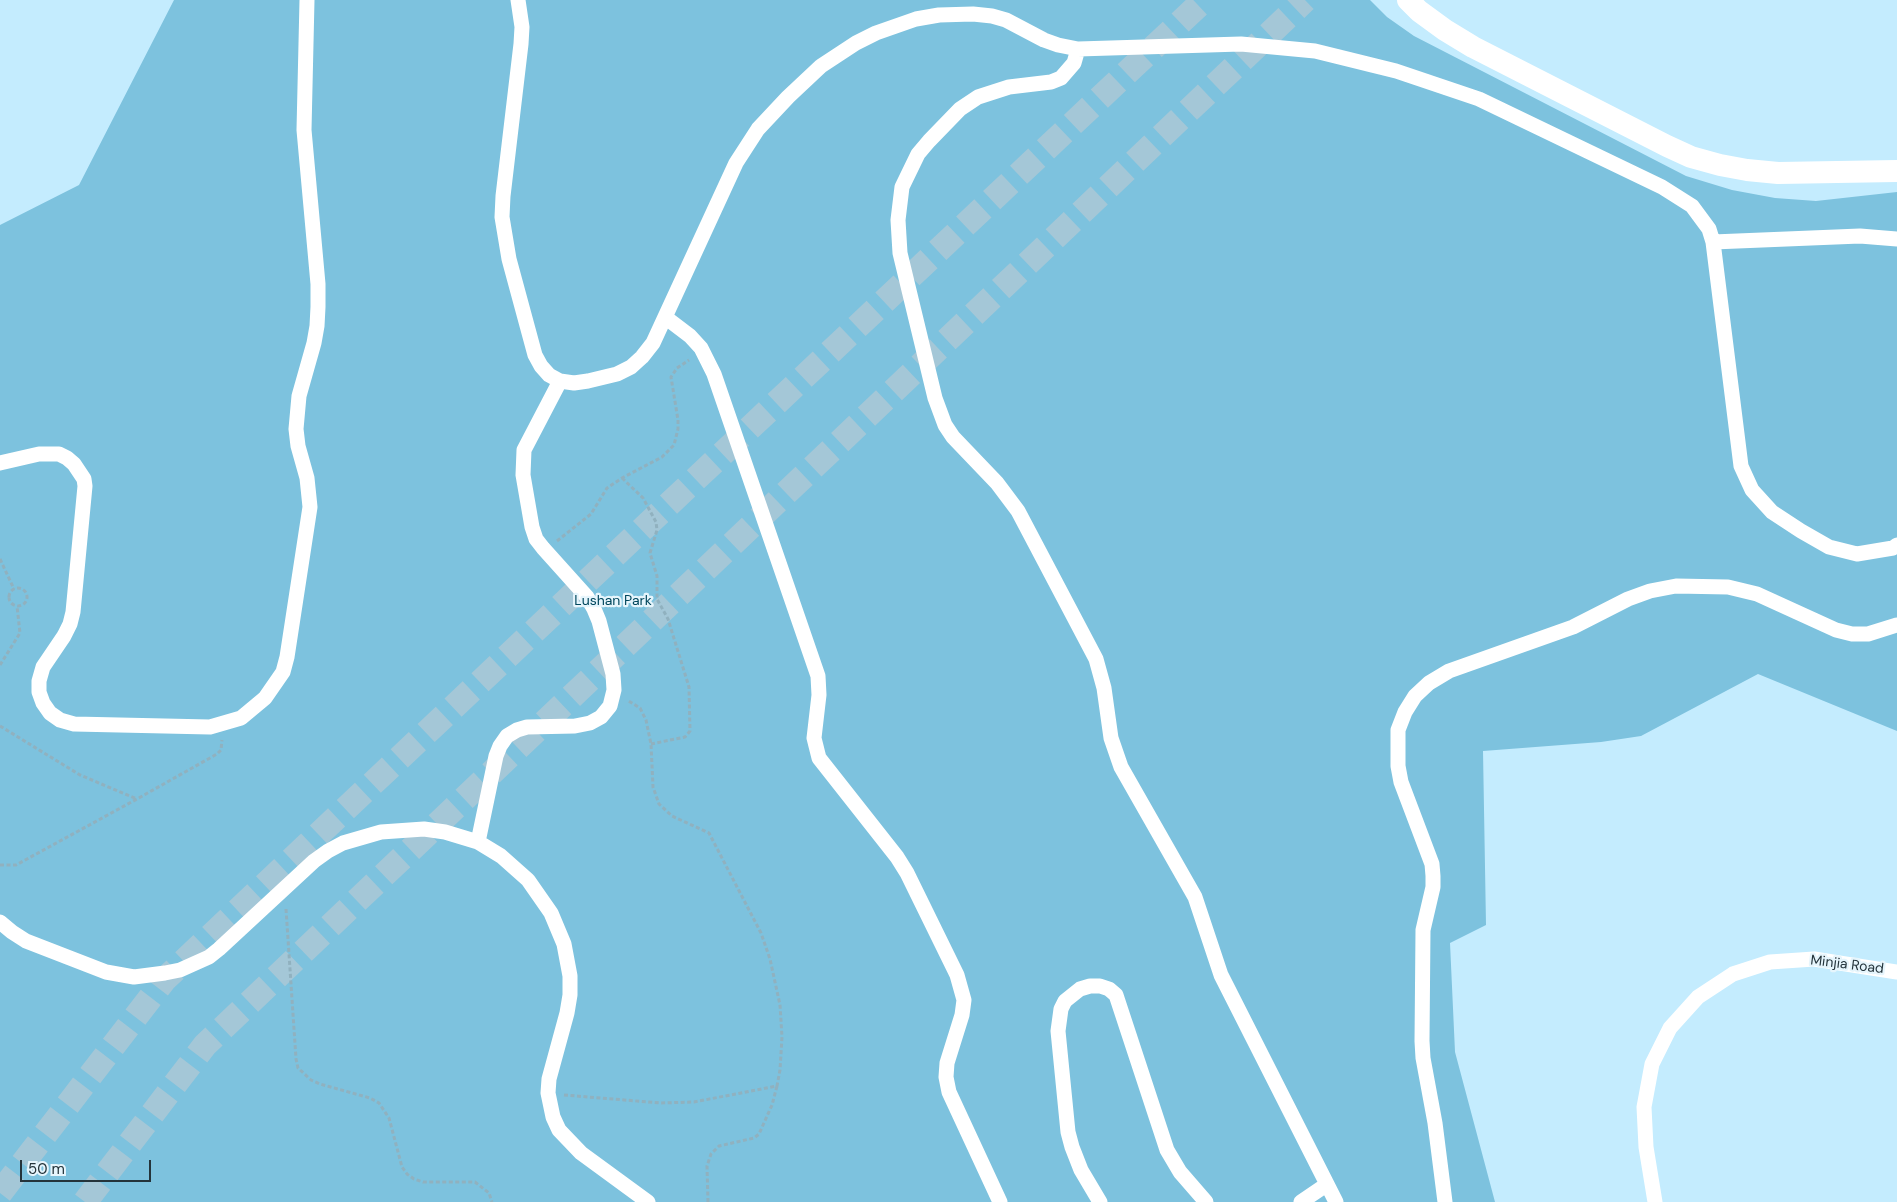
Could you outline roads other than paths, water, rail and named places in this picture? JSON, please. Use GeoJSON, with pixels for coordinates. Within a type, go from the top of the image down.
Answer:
{"type":"FeatureCollection","features":[{"type":"Feature","properties":{"kind":"street"},"geometry":{"type":"LineString","coordinates":[[0,463],[39,454],[58,454],[74,464],[84,478],[73,612],[67,630],[43,667],[39,681],[39,692],[43,703],[50,713],[60,720],[74,724],[191,728],[220,725],[241,718],[253,710],[265,698],[282,672],[287,657],[308,522],[309,492],[296,429],[299,396],[318,326],[318,284],[304,130],[307,0]]}},
{"type":"Feature","properties":{"kind":"street"},"geometry":{"type":"LineString","coordinates":[[518,0],[522,27],[521,44],[502,217],[509,259],[535,355],[549,375],[560,381],[574,383],[617,374],[632,367],[642,357],[653,343],[736,163],[746,146],[758,129],[788,96],[821,66],[856,43],[896,25],[916,19],[973,14],[999,18],[1044,40],[1078,49],[1241,44],[1278,46],[1354,59],[1435,83],[1479,99],[1662,187],[1692,206],[1710,229],[1713,242],[1741,466],[1752,490],[1772,512],[1829,547],[1857,554],[1893,548],[1897,545]]}},
{"type":"Feature","properties":{"kind":"street"},"geometry":{"type":"LineString","coordinates":[[1408,0],[1419,11],[1445,30],[1473,46],[1691,157],[1720,165],[1770,172],[1897,172]]}},
{"type":"Feature","properties":{"kind":"street"},"geometry":{"type":"LineString","coordinates":[[1078,49],[1074,63],[1060,78],[1051,82],[1009,87],[978,97],[960,109],[929,141],[918,154],[902,187],[898,220],[900,253],[935,398],[945,425],[953,437],[997,483],[1018,511],[1096,659],[1104,688],[1111,738],[1118,760],[1195,897],[1222,975],[1336,1202]]}},
{"type":"Feature","properties":{"kind":"street"},"geometry":{"type":"LineString","coordinates":[[1713,242],[1860,236],[1897,239]]}},
{"type":"Feature","properties":{"kind":"street"},"geometry":{"type":"LineString","coordinates":[[665,317],[690,336],[704,352],[714,374],[818,676],[819,695],[814,729],[818,753],[897,857],[907,873],[957,974],[964,1000],[962,1014],[947,1063],[946,1077],[949,1092],[1000,1202]]}},
{"type":"Feature","properties":{"kind":"street"},"geometry":{"type":"LineString","coordinates":[[478,842],[496,756],[500,746],[508,736],[517,730],[527,727],[590,724],[601,717],[610,706],[612,696],[613,674],[599,621],[594,610],[587,598],[536,539],[532,527],[522,463],[529,440],[560,381]]}},
{"type":"Feature","properties":{"kind":"street"},"geometry":{"type":"LineString","coordinates":[[1445,1202],[1422,1041],[1422,930],[1434,876],[1432,864],[1401,782],[1398,766],[1398,730],[1405,712],[1415,696],[1429,682],[1449,671],[1572,627],[1628,599],[1650,591],[1676,586],[1728,587],[1757,594],[1836,630],[1852,634],[1868,634],[1897,625]]}},
{"type":"Feature","properties":{"kind":"street"},"geometry":{"type":"LineString","coordinates":[[0,922],[26,941],[106,972],[127,976],[180,970],[209,957],[328,851],[352,840],[381,832],[424,829],[445,832],[478,842],[501,856],[528,880],[551,913],[564,944],[570,976],[570,995],[549,1079],[548,1093],[558,1130],[581,1153],[648,1202]]}},
{"type":"Feature","properties":{"kind":"street","name":"Minjia Road"},"geometry":{"type":"LineString","coordinates":[[1654,1202],[1646,1147],[1644,1108],[1652,1064],[1670,1028],[1698,997],[1733,974],[1770,962],[1814,959],[1897,972]]}},
{"type":"Feature","properties":{"kind":"street"},"geometry":{"type":"LineString","coordinates":[[1100,1202],[1081,1170],[1068,1132],[1058,1031],[1060,1009],[1065,1000],[1080,989],[1090,986],[1100,986],[1109,989],[1116,995],[1167,1150],[1180,1172],[1206,1202]]}},
{"type":"Feature","properties":{"kind":"street"},"geometry":{"type":"LineString","coordinates":[[1301,1202],[1326,1185]]}},
{"type":"Feature","properties":{"kind":"tunnel"},"geometry":{"type":"LineString","coordinates":[[0,1193],[164,980],[1204,0]]}},
{"type":"Feature","properties":{"kind":"tunnel"},"geometry":{"type":"LineString","coordinates":[[85,1202],[205,1045],[1305,0]]}},
{"type":"Feature","properties":{"kind":"park label","name":"Lushan Park"},"geometry":{"type":"Point","coordinates":[613,601]}}]}
